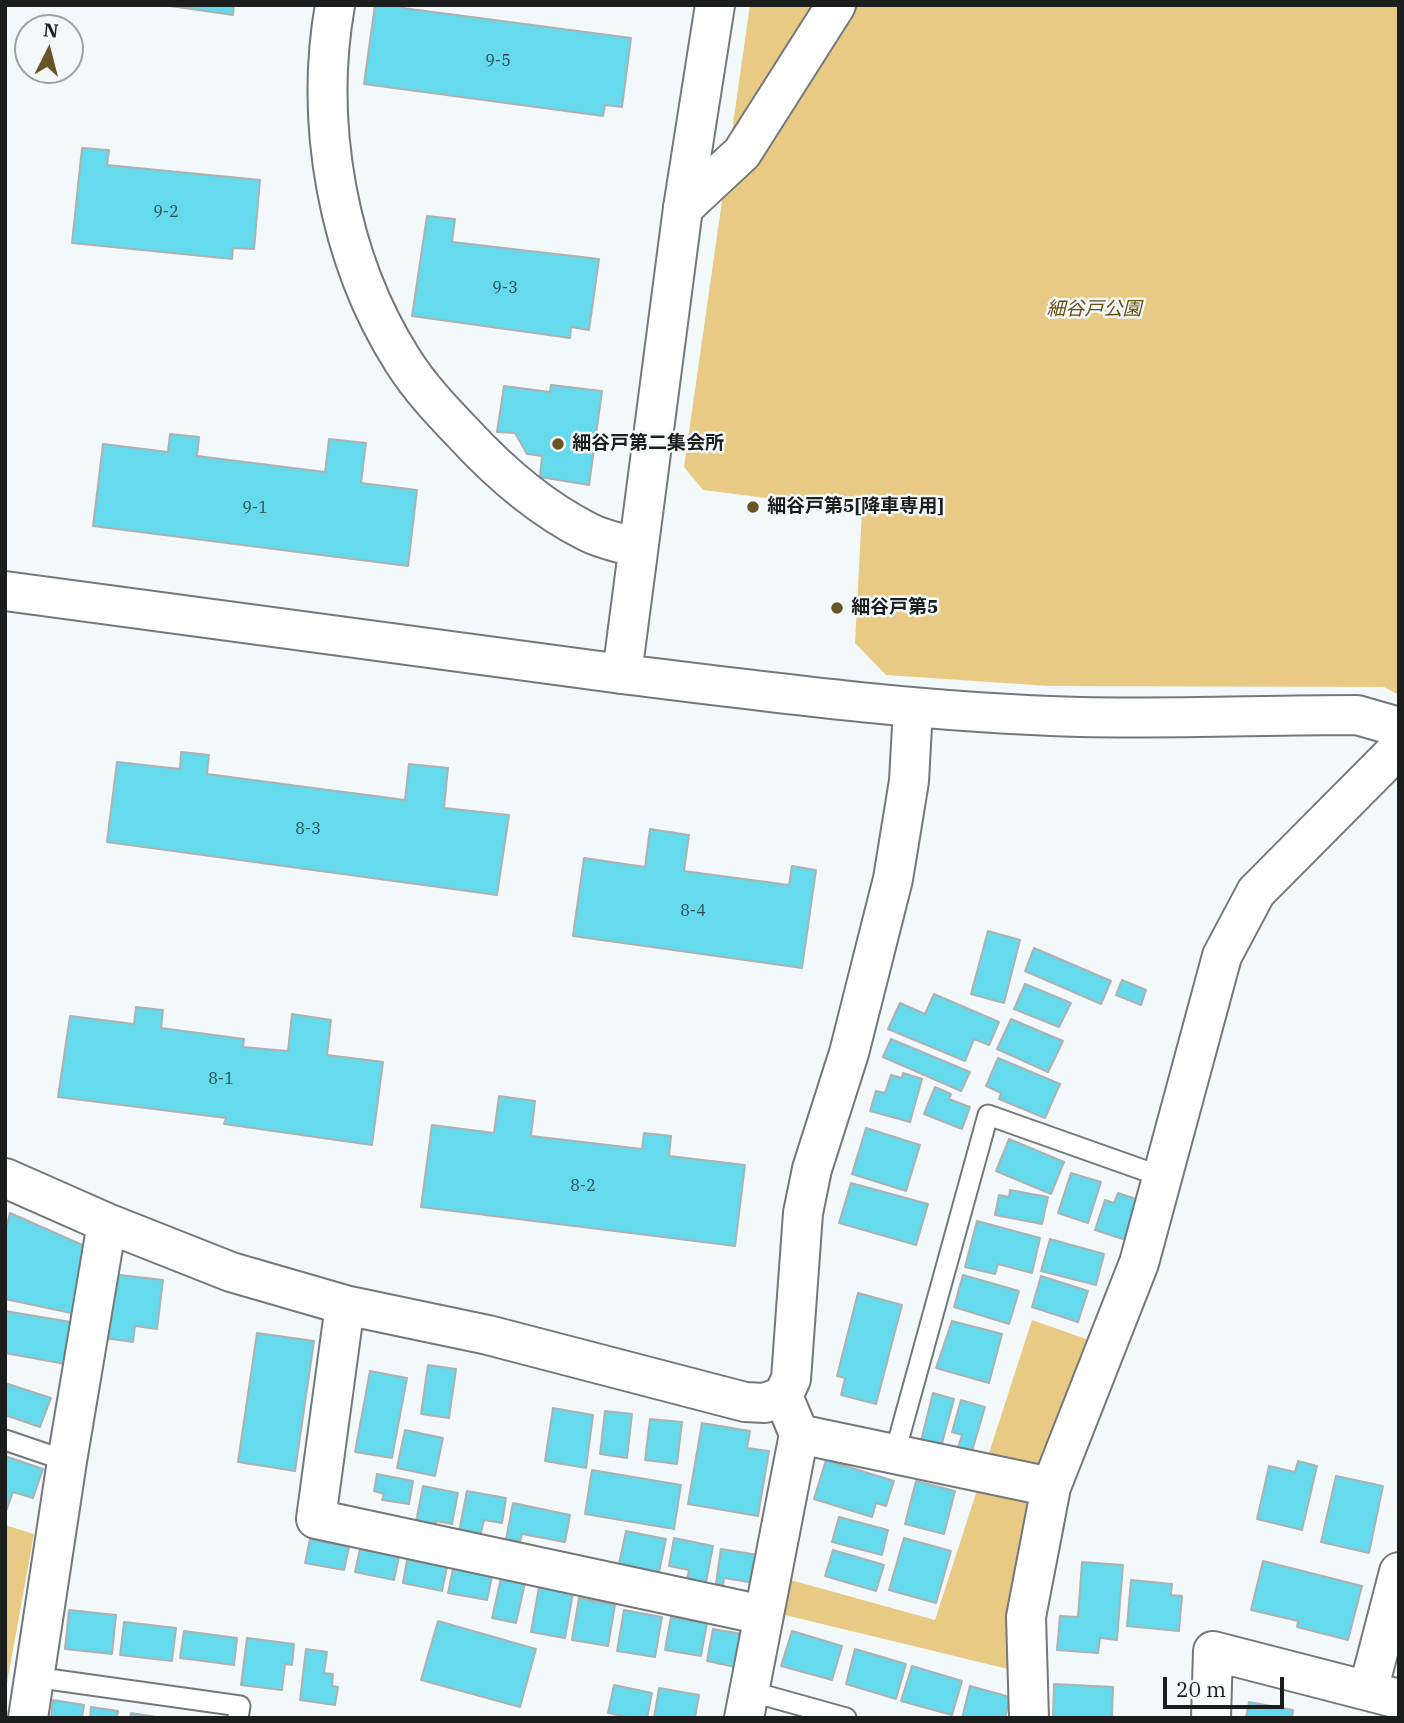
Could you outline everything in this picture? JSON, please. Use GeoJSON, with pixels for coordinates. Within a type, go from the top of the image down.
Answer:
{"type":"FeatureCollection","features":[{"type":"Feature","properties":{"kind":"street"},"geometry":{"type":"LineString","coordinates":[[335,5],[326,93],[330,155],[344,223],[367,291],[402,361],[432,400],[522,491],[589,532],[639,548]]}},
{"type":"Feature","properties":{"kind":"street"},"geometry":{"type":"LineString","coordinates":[[622,674],[683,208],[715,5]]}},
{"type":"Feature","properties":{"kind":"street"},"geometry":{"type":"LineString","coordinates":[[683,208],[742,153],[836,5]]}},
{"type":"Feature","properties":{"kind":"street"},"geometry":{"type":"LineString","coordinates":[[5,592],[622,674],[913,708],[1082,717],[1357,715],[1399,727]]}},
{"type":"Feature","properties":{"kind":"street"},"geometry":{"type":"LineString","coordinates":[[5,1178],[107,1223],[231,1272],[345,1305],[488,1335],[745,1402],[765,1403],[783,1396],[791,1379],[803,1213],[812,1169],[849,1054],[893,880],[909,781],[913,708]]}},
{"type":"Feature","properties":{"kind":"street"},"geometry":{"type":"LineString","coordinates":[[1029,1718],[1026,1617],[1051,1488],[1139,1263],[1222,956],[1256,892],[1399,748]]}},
{"type":"Feature","properties":{"kind":"street"},"geometry":{"type":"LineString","coordinates":[[28,1718],[107,1223]]}},
{"type":"Feature","properties":{"kind":"street"},"geometry":{"type":"LineString","coordinates":[[345,1305],[316,1519],[763,1615]]}},
{"type":"Feature","properties":{"kind":"street"},"geometry":{"type":"LineString","coordinates":[[747,1704],[799,1434],[783,1396]]}},
{"type":"Feature","properties":{"kind":"street"},"geometry":{"type":"LineString","coordinates":[[799,1434],[1051,1488]]}},
{"type":"Feature","properties":{"kind":"street"},"geometry":{"type":"LineString","coordinates":[[1211,1718],[1213,1651],[1383,1695],[1399,1572]]}},
{"type":"Feature","properties":{"kind":"lane"},"geometry":{"type":"LineString","coordinates":[[894,1456],[988,1115],[1163,1178]]}},
{"type":"Feature","properties":{"kind":"lane"},"geometry":{"type":"LineString","coordinates":[[5,1440],[67,1461]]}},
{"type":"Feature","properties":{"kind":"lane"},"geometry":{"type":"LineString","coordinates":[[34,1677],[240,1706],[238,1718]]}},
{"type":"Feature","properties":{"kind":"lane"},"geometry":{"type":"LineString","coordinates":[[747,1704],[846,1718]]}},
{"type":"Feature","properties":{"kind":"green space","name":"細谷戸公園"},"geometry":{"type":"Polygon","coordinates":[[[750,5],[1399,5],[1399,695],[1384,687],[1049,686],[886,675],[855,643],[862,510],[703,490],[684,467],[750,5]]]}},
{"type":"Feature","properties":{"kind":"green space"},"geometry":{"type":"Polygon","coordinates":[[[1032,1320],[1092,1341],[1009,1640],[1008,1669],[781,1614],[787,1579],[935,1620],[1032,1320]]]}},
{"type":"Feature","properties":{"kind":"green space"},"geometry":{"type":"Polygon","coordinates":[[[5,1525],[34,1534],[5,1694],[5,1525]]]}},
{"type":"Feature","properties":{"kind":"building"},"geometry":{"type":"Polygon","coordinates":[[[163,5],[234,5],[233,15],[163,5]]]}},
{"type":"Feature","properties":{"kind":"building"},"geometry":{"type":"Polygon","coordinates":[[[375,5],[403,5],[403,8],[631,38],[622,107],[605,105],[603,116],[364,84],[375,5]]]}},
{"type":"Feature","properties":{"kind":"building"},"geometry":{"type":"Polygon","coordinates":[[[82,148],[109,150],[107,165],[260,180],[254,249],[233,248],[232,259],[72,243],[82,148]]]}},
{"type":"Feature","properties":{"kind":"building"},"geometry":{"type":"Polygon","coordinates":[[[427,216],[455,219],[452,242],[599,259],[589,330],[571,327],[570,338],[412,316],[427,216]]]}},
{"type":"Feature","properties":{"kind":"building","name":"細谷戸第二集会所"},"geometry":{"type":"Polygon","coordinates":[[[551,385],[602,391],[589,485],[540,477],[542,456],[527,454],[515,433],[497,432],[504,386],[550,392],[551,385]]]}},
{"type":"Feature","properties":{"kind":"building"},"geometry":{"type":"Polygon","coordinates":[[[170,434],[199,437],[197,456],[325,472],[329,439],[366,443],[361,483],[417,490],[408,566],[93,526],[103,444],[168,452],[170,434]]]}},
{"type":"Feature","properties":{"kind":"building"},"geometry":{"type":"Polygon","coordinates":[[[181,752],[209,755],[207,774],[405,800],[409,764],[448,768],[444,808],[509,815],[497,895],[107,842],[117,762],[180,769],[181,752]]]}},
{"type":"Feature","properties":{"kind":"building"},"geometry":{"type":"Polygon","coordinates":[[[650,829],[689,835],[684,871],[789,885],[792,866],[816,870],[802,968],[573,936],[584,858],[645,867],[650,829]]]}},
{"type":"Feature","properties":{"kind":"building"},"geometry":{"type":"Polygon","coordinates":[[[988,931],[1020,940],[1004,1003],[971,994],[988,931]]]}},
{"type":"Feature","properties":{"kind":"building"},"geometry":{"type":"Polygon","coordinates":[[[1034,948],[1111,981],[1101,1004],[1025,971],[1034,948]]]}},
{"type":"Feature","properties":{"kind":"building"},"geometry":{"type":"Polygon","coordinates":[[[1122,980],[1146,990],[1141,1005],[1116,995],[1122,980]]]}},
{"type":"Feature","properties":{"kind":"building"},"geometry":{"type":"Polygon","coordinates":[[[1025,984],[1071,1003],[1059,1027],[1014,1009],[1025,984]]]}},
{"type":"Feature","properties":{"kind":"building"},"geometry":{"type":"Polygon","coordinates":[[[934,994],[999,1022],[989,1045],[974,1039],[965,1061],[888,1029],[900,1003],[925,1014],[934,994]]]}},
{"type":"Feature","properties":{"kind":"building"},"geometry":{"type":"Polygon","coordinates":[[[136,1007],[163,1010],[161,1028],[244,1039],[243,1047],[288,1051],[292,1014],[331,1020],[327,1055],[383,1062],[372,1145],[224,1124],[226,1118],[58,1097],[70,1016],[134,1024],[136,1007]]]}},
{"type":"Feature","properties":{"kind":"building"},"geometry":{"type":"Polygon","coordinates":[[[1011,1019],[1063,1041],[1048,1072],[997,1049],[1011,1019]]]}},
{"type":"Feature","properties":{"kind":"building"},"geometry":{"type":"Polygon","coordinates":[[[891,1039],[970,1072],[961,1091],[883,1057],[891,1039]]]}},
{"type":"Feature","properties":{"kind":"building"},"geometry":{"type":"Polygon","coordinates":[[[998,1058],[1060,1084],[1045,1118],[999,1099],[1001,1093],[986,1086],[998,1058]]]}},
{"type":"Feature","properties":{"kind":"building"},"geometry":{"type":"Polygon","coordinates":[[[903,1073],[922,1079],[910,1122],[870,1111],[876,1091],[885,1093],[891,1075],[902,1078],[903,1073]]]}},
{"type":"Feature","properties":{"kind":"building"},"geometry":{"type":"Polygon","coordinates":[[[935,1087],[951,1094],[949,1099],[970,1107],[962,1129],[924,1114],[935,1087]]]}},
{"type":"Feature","properties":{"kind":"building"},"geometry":{"type":"Polygon","coordinates":[[[499,1096],[535,1101],[531,1136],[642,1149],[644,1133],[671,1136],[669,1156],[745,1165],[735,1246],[421,1207],[432,1125],[494,1133],[499,1096]]]}},
{"type":"Feature","properties":{"kind":"building"},"geometry":{"type":"Polygon","coordinates":[[[866,1128],[920,1145],[906,1191],[852,1174],[866,1128]]]}},
{"type":"Feature","properties":{"kind":"building"},"geometry":{"type":"Polygon","coordinates":[[[1009,1139],[1064,1162],[1051,1194],[996,1171],[1009,1139]]]}},
{"type":"Feature","properties":{"kind":"building"},"geometry":{"type":"Polygon","coordinates":[[[1071,1173],[1101,1182],[1088,1223],[1058,1213],[1071,1173]]]}},
{"type":"Feature","properties":{"kind":"building"},"geometry":{"type":"Polygon","coordinates":[[[851,1183],[928,1204],[916,1245],[839,1223],[851,1183]]]}},
{"type":"Feature","properties":{"kind":"building"},"geometry":{"type":"Polygon","coordinates":[[[1010,1190],[1048,1197],[1042,1224],[995,1215],[999,1195],[1009,1197],[1010,1190]]]}},
{"type":"Feature","properties":{"kind":"building"},"geometry":{"type":"Polygon","coordinates":[[[1118,1193],[1139,1200],[1126,1240],[1095,1230],[1105,1200],[1114,1203],[1118,1193]]]}},
{"type":"Feature","properties":{"kind":"building"},"geometry":{"type":"Polygon","coordinates":[[[10,1213],[87,1247],[76,1314],[5,1299],[5,1234],[10,1213]]]}},
{"type":"Feature","properties":{"kind":"building"},"geometry":{"type":"Polygon","coordinates":[[[977,1221],[1040,1238],[1032,1273],[998,1264],[995,1274],[965,1267],[977,1221]]]}},
{"type":"Feature","properties":{"kind":"building"},"geometry":{"type":"Polygon","coordinates":[[[1050,1239],[1104,1254],[1096,1285],[1041,1271],[1050,1239]]]}},
{"type":"Feature","properties":{"kind":"building"},"geometry":{"type":"Polygon","coordinates":[[[112,1274],[163,1280],[157,1329],[135,1326],[133,1342],[104,1338],[112,1274]]]}},
{"type":"Feature","properties":{"kind":"building"},"geometry":{"type":"Polygon","coordinates":[[[963,1275],[1019,1291],[1009,1324],[954,1307],[963,1275]]]}},
{"type":"Feature","properties":{"kind":"building"},"geometry":{"type":"Polygon","coordinates":[[[1041,1276],[1088,1291],[1078,1322],[1032,1307],[1041,1276]]]}},
{"type":"Feature","properties":{"kind":"building"},"geometry":{"type":"Polygon","coordinates":[[[858,1293],[902,1305],[876,1404],[841,1395],[845,1378],[837,1376],[858,1293]]]}},
{"type":"Feature","properties":{"kind":"building"},"geometry":{"type":"Polygon","coordinates":[[[5,1311],[71,1322],[65,1364],[5,1353],[5,1311]]]}},
{"type":"Feature","properties":{"kind":"building"},"geometry":{"type":"Polygon","coordinates":[[[952,1321],[1002,1334],[989,1383],[936,1368],[952,1321]]]}},
{"type":"Feature","properties":{"kind":"building"},"geometry":{"type":"Polygon","coordinates":[[[257,1333],[314,1341],[295,1471],[238,1462],[257,1333]]]}},
{"type":"Feature","properties":{"kind":"building"},"geometry":{"type":"Polygon","coordinates":[[[428,1365],[456,1369],[449,1418],[421,1414],[428,1365]]]}},
{"type":"Feature","properties":{"kind":"building"},"geometry":{"type":"Polygon","coordinates":[[[370,1371],[407,1378],[392,1458],[355,1452],[370,1371]]]}},
{"type":"Feature","properties":{"kind":"building"},"geometry":{"type":"Polygon","coordinates":[[[8,1384],[51,1398],[40,1427],[5,1415],[5,1393],[8,1384]]]}},
{"type":"Feature","properties":{"kind":"building"},"geometry":{"type":"Polygon","coordinates":[[[933,1393],[954,1399],[941,1447],[921,1441],[933,1393]]]}},
{"type":"Feature","properties":{"kind":"building"},"geometry":{"type":"Polygon","coordinates":[[[961,1400],[985,1407],[970,1458],[956,1454],[962,1435],[952,1432],[961,1400]]]}},
{"type":"Feature","properties":{"kind":"building"},"geometry":{"type":"Polygon","coordinates":[[[553,1408],[593,1415],[586,1468],[545,1461],[553,1408]]]}},
{"type":"Feature","properties":{"kind":"building"},"geometry":{"type":"Polygon","coordinates":[[[605,1411],[632,1414],[627,1458],[600,1454],[605,1411]]]}},
{"type":"Feature","properties":{"kind":"building"},"geometry":{"type":"Polygon","coordinates":[[[650,1419],[682,1422],[677,1464],[645,1460],[650,1419]]]}},
{"type":"Feature","properties":{"kind":"building"},"geometry":{"type":"Polygon","coordinates":[[[702,1423],[750,1431],[747,1448],[769,1451],[758,1516],[688,1504],[702,1423]]]}},
{"type":"Feature","properties":{"kind":"building"},"geometry":{"type":"Polygon","coordinates":[[[405,1430],[443,1438],[435,1476],[397,1468],[405,1430]]]}},
{"type":"Feature","properties":{"kind":"building"},"geometry":{"type":"Polygon","coordinates":[[[5,1456],[43,1469],[33,1498],[13,1492],[5,1514],[5,1456]]]}},
{"type":"Feature","properties":{"kind":"building"},"geometry":{"type":"Polygon","coordinates":[[[826,1460],[894,1481],[886,1506],[876,1503],[872,1517],[814,1499],[826,1460]]]}},
{"type":"Feature","properties":{"kind":"building"},"geometry":{"type":"Polygon","coordinates":[[[1298,1461],[1317,1466],[1302,1530],[1257,1519],[1269,1466],[1295,1472],[1298,1461]]]}},
{"type":"Feature","properties":{"kind":"building"},"geometry":{"type":"Polygon","coordinates":[[[592,1470],[681,1485],[674,1529],[585,1514],[592,1470]]]}},
{"type":"Feature","properties":{"kind":"building"},"geometry":{"type":"Polygon","coordinates":[[[377,1474],[413,1481],[409,1504],[382,1500],[384,1494],[374,1491],[377,1474]]]}},
{"type":"Feature","properties":{"kind":"building"},"geometry":{"type":"Polygon","coordinates":[[[1336,1476],[1383,1486],[1369,1553],[1321,1542],[1336,1476]]]}},
{"type":"Feature","properties":{"kind":"building"},"geometry":{"type":"Polygon","coordinates":[[[916,1481],[955,1491],[944,1534],[905,1524],[916,1481]]]}},
{"type":"Feature","properties":{"kind":"building"},"geometry":{"type":"Polygon","coordinates":[[[423,1486],[458,1493],[452,1524],[436,1521],[435,1526],[416,1522],[423,1486]]]}},
{"type":"Feature","properties":{"kind":"building"},"geometry":{"type":"Polygon","coordinates":[[[467,1491],[506,1498],[502,1523],[484,1520],[480,1537],[459,1532],[467,1491]]]}},
{"type":"Feature","properties":{"kind":"building"},"geometry":{"type":"Polygon","coordinates":[[[513,1503],[570,1515],[565,1542],[522,1534],[520,1542],[506,1539],[513,1503]]]}},
{"type":"Feature","properties":{"kind":"building"},"geometry":{"type":"Polygon","coordinates":[[[839,1517],[888,1530],[882,1555],[832,1542],[839,1517]]]}},
{"type":"Feature","properties":{"kind":"building"},"geometry":{"type":"Polygon","coordinates":[[[626,1531],[666,1539],[659,1572],[619,1564],[626,1531]]]}},
{"type":"Feature","properties":{"kind":"building"},"geometry":{"type":"Polygon","coordinates":[[[674,1538],[713,1546],[705,1588],[686,1584],[689,1570],[669,1566],[674,1538]]]}},
{"type":"Feature","properties":{"kind":"building"},"geometry":{"type":"Polygon","coordinates":[[[904,1538],[951,1551],[936,1603],[889,1590],[904,1538]]]}},
{"type":"Feature","properties":{"kind":"building"},"geometry":{"type":"Polygon","coordinates":[[[310,1539],[349,1547],[344,1570],[305,1563],[310,1539]]]}},
{"type":"Feature","properties":{"kind":"building"},"geometry":{"type":"Polygon","coordinates":[[[360,1549],[399,1557],[394,1580],[355,1572],[360,1549]]]}},
{"type":"Feature","properties":{"kind":"building"},"geometry":{"type":"Polygon","coordinates":[[[721,1549],[765,1556],[760,1584],[724,1578],[723,1585],[716,1584],[721,1549]]]}},
{"type":"Feature","properties":{"kind":"building"},"geometry":{"type":"Polygon","coordinates":[[[833,1550],[884,1565],[876,1591],[825,1576],[833,1550]]]}},
{"type":"Feature","properties":{"kind":"building"},"geometry":{"type":"Polygon","coordinates":[[[407,1560],[447,1567],[442,1591],[403,1583],[407,1560]]]}},
{"type":"Feature","properties":{"kind":"building"},"geometry":{"type":"Polygon","coordinates":[[[1263,1561],[1362,1586],[1348,1640],[1297,1627],[1298,1621],[1251,1610],[1263,1561]]]}},
{"type":"Feature","properties":{"kind":"building"},"geometry":{"type":"Polygon","coordinates":[[[1082,1562],[1123,1565],[1117,1640],[1100,1638],[1098,1653],[1057,1650],[1060,1616],[1078,1617],[1082,1562]]]}},
{"type":"Feature","properties":{"kind":"building"},"geometry":{"type":"Polygon","coordinates":[[[453,1569],[492,1577],[487,1600],[448,1593],[453,1569]]]}},
{"type":"Feature","properties":{"kind":"building"},"geometry":{"type":"Polygon","coordinates":[[[501,1578],[525,1583],[516,1623],[492,1618],[501,1578]]]}},
{"type":"Feature","properties":{"kind":"building"},"geometry":{"type":"Polygon","coordinates":[[[1131,1580],[1172,1584],[1171,1595],[1182,1596],[1179,1631],[1127,1626],[1131,1580]]]}},
{"type":"Feature","properties":{"kind":"building"},"geometry":{"type":"Polygon","coordinates":[[[539,1587],[573,1593],[565,1638],[531,1632],[539,1587]]]}},
{"type":"Feature","properties":{"kind":"building"},"geometry":{"type":"Polygon","coordinates":[[[579,1598],[615,1605],[608,1646],[572,1640],[579,1598]]]}},
{"type":"Feature","properties":{"kind":"building"},"geometry":{"type":"Polygon","coordinates":[[[69,1610],[116,1615],[112,1654],[65,1649],[69,1610]]]}},
{"type":"Feature","properties":{"kind":"building"},"geometry":{"type":"Polygon","coordinates":[[[624,1610],[662,1617],[655,1657],[617,1651],[624,1610]]]}},
{"type":"Feature","properties":{"kind":"building"},"geometry":{"type":"Polygon","coordinates":[[[671,1617],[707,1623],[701,1656],[665,1650],[671,1617]]]}},
{"type":"Feature","properties":{"kind":"building"},"geometry":{"type":"Polygon","coordinates":[[[438,1621],[536,1649],[520,1707],[421,1680],[438,1621]]]}},
{"type":"Feature","properties":{"kind":"building"},"geometry":{"type":"Polygon","coordinates":[[[124,1622],[176,1628],[172,1661],[120,1655],[124,1622]]]}},
{"type":"Feature","properties":{"kind":"building"},"geometry":{"type":"Polygon","coordinates":[[[713,1629],[742,1634],[735,1667],[707,1661],[713,1629]]]}},
{"type":"Feature","properties":{"kind":"building"},"geometry":{"type":"Polygon","coordinates":[[[184,1631],[237,1638],[234,1665],[180,1658],[184,1631]]]}},
{"type":"Feature","properties":{"kind":"building"},"geometry":{"type":"Polygon","coordinates":[[[792,1631],[842,1646],[832,1680],[781,1666],[792,1631]]]}},
{"type":"Feature","properties":{"kind":"building"},"geometry":{"type":"Polygon","coordinates":[[[247,1638],[294,1644],[292,1665],[285,1664],[282,1690],[241,1685],[247,1638]]]}},
{"type":"Feature","properties":{"kind":"building"},"geometry":{"type":"Polygon","coordinates":[[[306,1649],[327,1652],[324,1673],[333,1674],[332,1686],[338,1687],[335,1705],[300,1700],[306,1649]]]}},
{"type":"Feature","properties":{"kind":"building"},"geometry":{"type":"Polygon","coordinates":[[[855,1649],[906,1664],[896,1699],[846,1684],[855,1649]]]}},
{"type":"Feature","properties":{"kind":"building"},"geometry":{"type":"Polygon","coordinates":[[[912,1666],[962,1681],[952,1715],[901,1701],[912,1666]]]}},
{"type":"Feature","properties":{"kind":"building"},"geometry":{"type":"Polygon","coordinates":[[[1054,1684],[1113,1687],[1112,1718],[1053,1718],[1054,1684]]]}},
{"type":"Feature","properties":{"kind":"building"},"geometry":{"type":"Polygon","coordinates":[[[614,1685],[652,1693],[647,1718],[608,1713],[614,1685]]]}},
{"type":"Feature","properties":{"kind":"building"},"geometry":{"type":"Polygon","coordinates":[[[970,1686],[1010,1697],[1005,1718],[962,1718],[970,1686]]]}},
{"type":"Feature","properties":{"kind":"building"},"geometry":{"type":"Polygon","coordinates":[[[659,1688],[699,1695],[695,1718],[654,1718],[659,1688]]]}},
{"type":"Feature","properties":{"kind":"building"},"geometry":{"type":"Polygon","coordinates":[[[53,1700],[84,1705],[82,1718],[51,1718],[53,1700]]]}},
{"type":"Feature","properties":{"kind":"building"},"geometry":{"type":"Polygon","coordinates":[[[1249,1702],[1293,1710],[1292,1718],[1246,1718],[1249,1702]]]}},
{"type":"Feature","properties":{"kind":"building"},"geometry":{"type":"Polygon","coordinates":[[[91,1707],[118,1711],[117,1718],[90,1718],[91,1707]]]}},
{"type":"Feature","properties":{"kind":"building"},"geometry":{"type":"Polygon","coordinates":[[[131,1713],[156,1717],[156,1718],[130,1718],[131,1713]]]}},
{"type":"Feature","properties":{"kind":"place","name":"細谷戸第二集会所"},"geometry":{"type":"Point","coordinates":[558,444]}},
{"type":"Feature","properties":{"kind":"place","name":"細谷戸第5[降車専用]"},"geometry":{"type":"Point","coordinates":[753,507]}},
{"type":"Feature","properties":{"kind":"place","name":"細谷戸第5"},"geometry":{"type":"Point","coordinates":[837,608]}}]}
